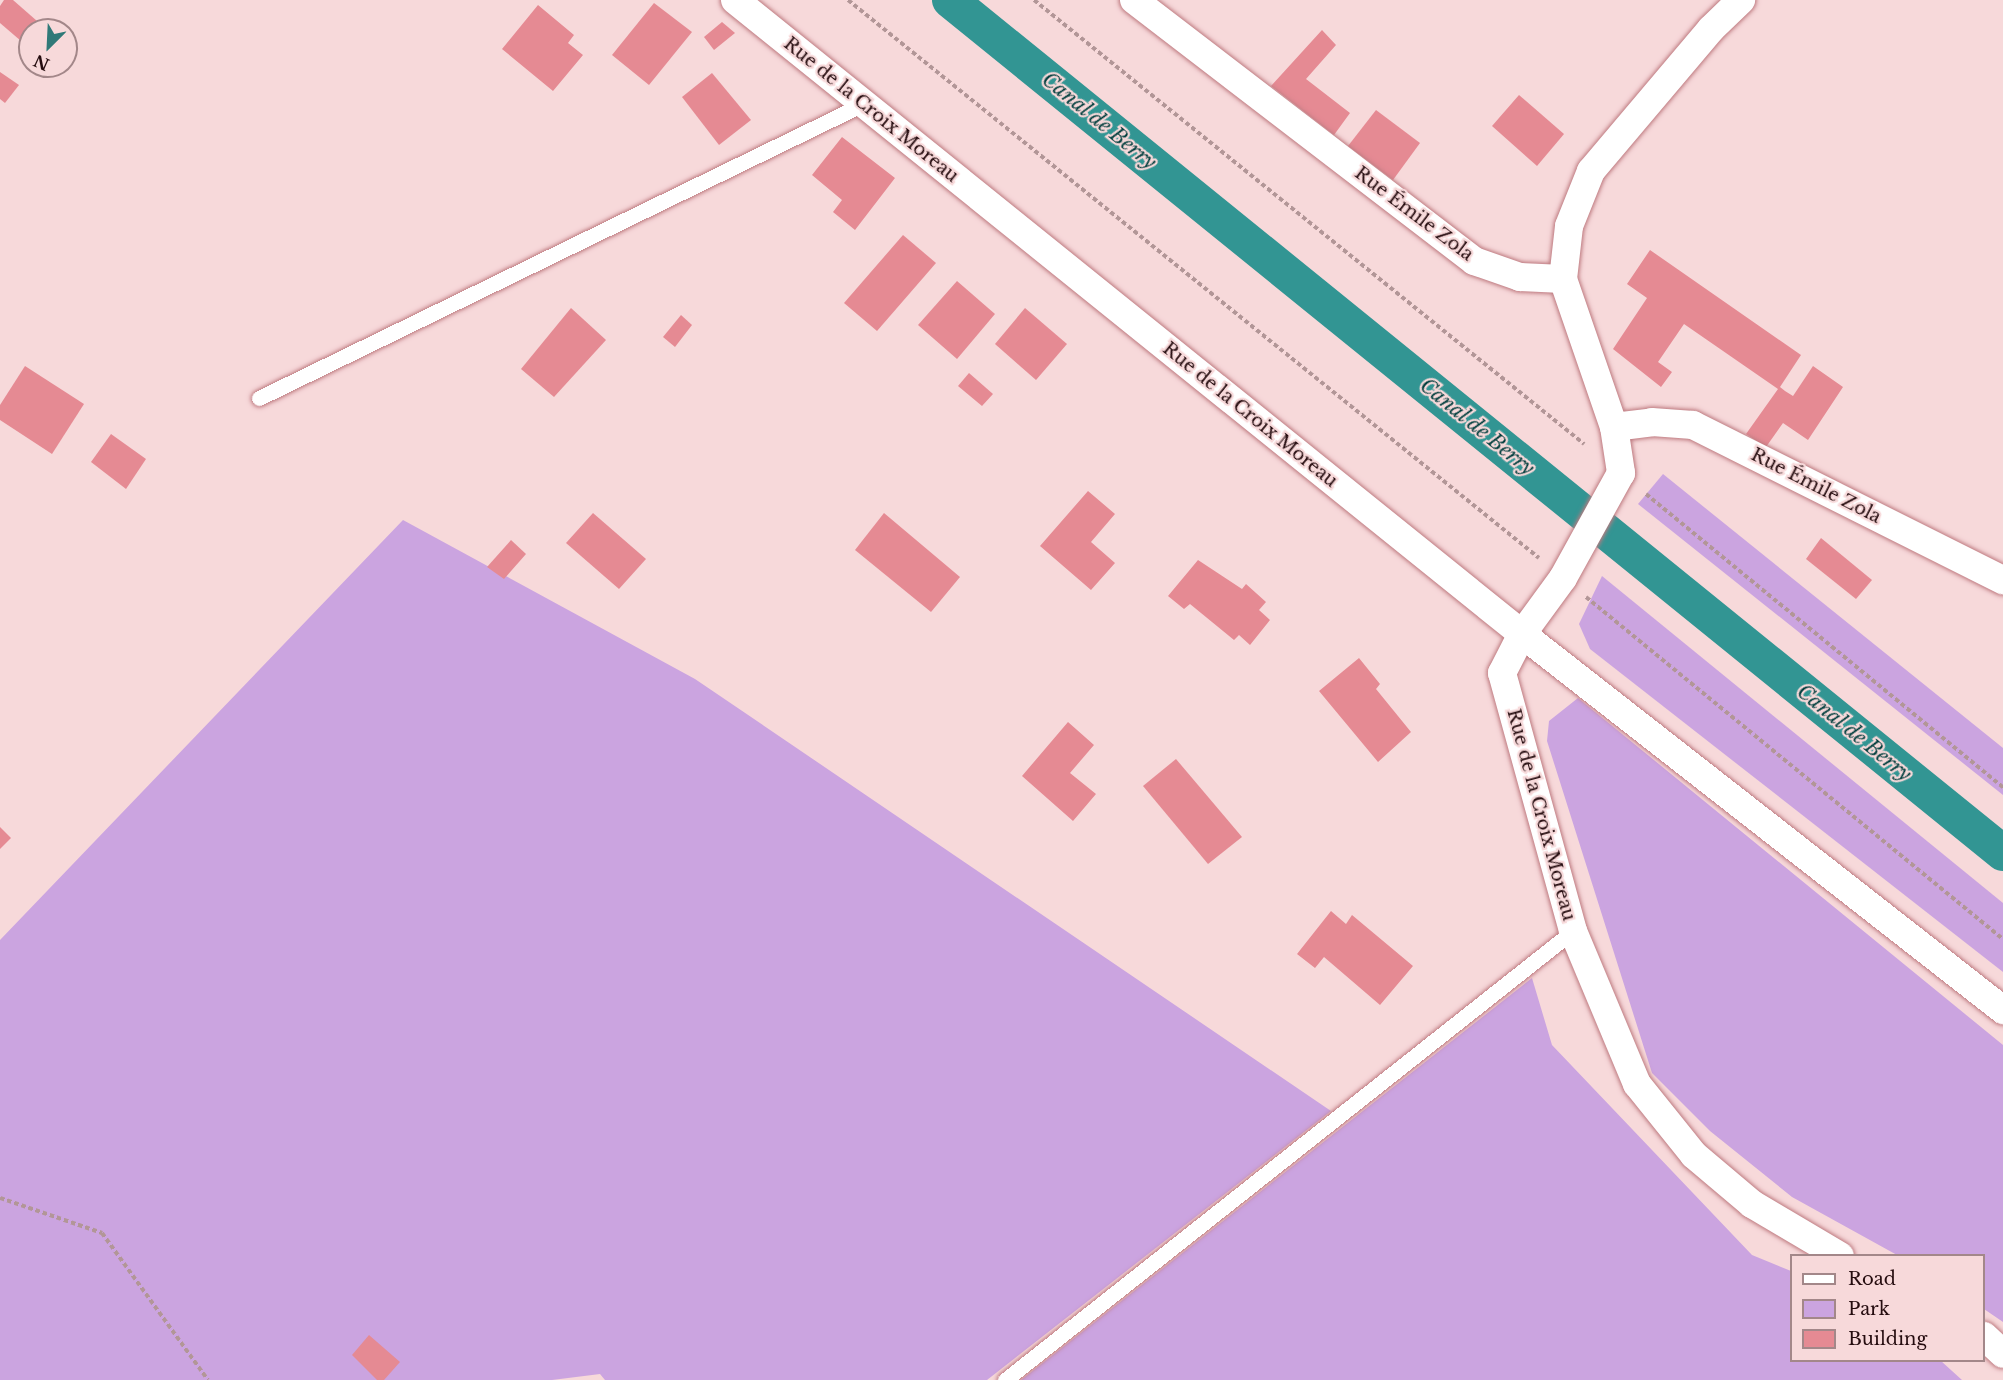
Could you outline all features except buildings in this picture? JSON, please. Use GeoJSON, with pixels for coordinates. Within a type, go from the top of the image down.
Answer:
{"type":"FeatureCollection","features":[{"type":"Feature","properties":{"kind":"street","name":"Rue de la Croix Moreau"},"geometry":{"type":"LineString","coordinates":[[735,0],[1522,634],[1502,673],[1573,932],[1637,1084],[1694,1155],[1752,1204],[1837,1254]]}},
{"type":"Feature","properties":{"kind":"street","name":"Rue Émile Zola"},"geometry":{"type":"LineString","coordinates":[[1134,0],[1474,261],[1520,277],[1563,279]]}},
{"type":"Feature","properties":{"kind":"street"},"geometry":{"type":"LineString","coordinates":[[1742,0],[1711,29],[1591,171],[1569,226],[1563,279],[1614,427],[1620,473],[1563,578],[1522,634],[2003,1010]]}},
{"type":"Feature","properties":{"kind":"street","name":"Rue Émile Zola"},"geometry":{"type":"LineString","coordinates":[[1614,427],[1652,422],[1693,425],[2003,580]]}},
{"type":"Feature","properties":{"kind":"street"},"geometry":{"type":"LineString","coordinates":[[1985,1338],[2003,1354]]}},
{"type":"Feature","properties":{"kind":"lane"},"geometry":{"type":"LineString","coordinates":[[259,398],[863,104]]}},
{"type":"Feature","properties":{"kind":"lane"},"geometry":{"type":"LineString","coordinates":[[1005,1380],[1573,932]]}},
{"type":"Feature","properties":{"kind":"path"},"geometry":{"type":"LineString","coordinates":[[848,0],[1563,578],[2003,939]]}},
{"type":"Feature","properties":{"kind":"path"},"geometry":{"type":"LineString","coordinates":[[1034,0],[1620,473],[2003,787]]}},
{"type":"Feature","properties":{"kind":"path"},"geometry":{"type":"LineString","coordinates":[[0,1198],[102,1233],[208,1380]]}},
{"type":"Feature","properties":{"kind":"green space"},"geometry":{"type":"Polygon","coordinates":[[[1663,474],[2003,748],[2003,795],[1638,504],[1663,474]]]}},
{"type":"Feature","properties":{"kind":"green space"},"geometry":{"type":"Polygon","coordinates":[[[403,520],[695,679],[1331,1111],[987,1380],[605,1380],[600,1374],[552,1380],[0,1380],[0,940],[403,520]]]}},
{"type":"Feature","properties":{"kind":"green space"},"geometry":{"type":"Polygon","coordinates":[[[1602,576],[2003,903],[2003,972],[1590,649],[1579,624],[1602,576]]]}},
{"type":"Feature","properties":{"kind":"green space"},"geometry":{"type":"Polygon","coordinates":[[[1578,698],[2003,1045],[2003,1322],[1985,1310],[1985,1254],[1895,1254],[1792,1197],[1710,1131],[1652,1073],[1547,741],[1549,721],[1578,698]]]}},
{"type":"Feature","properties":{"kind":"green space"},"geometry":{"type":"Polygon","coordinates":[[[1532,978],[1552,1045],[1752,1255],[1790,1271],[1790,1362],[1942,1362],[1962,1380],[1021,1380],[1532,978]]]}},
{"type":"Feature","properties":{"kind":"waterway","name":"Canal de Berry"},"geometry":{"type":"LineString","coordinates":[[950,0],[2003,853]]}}]}
